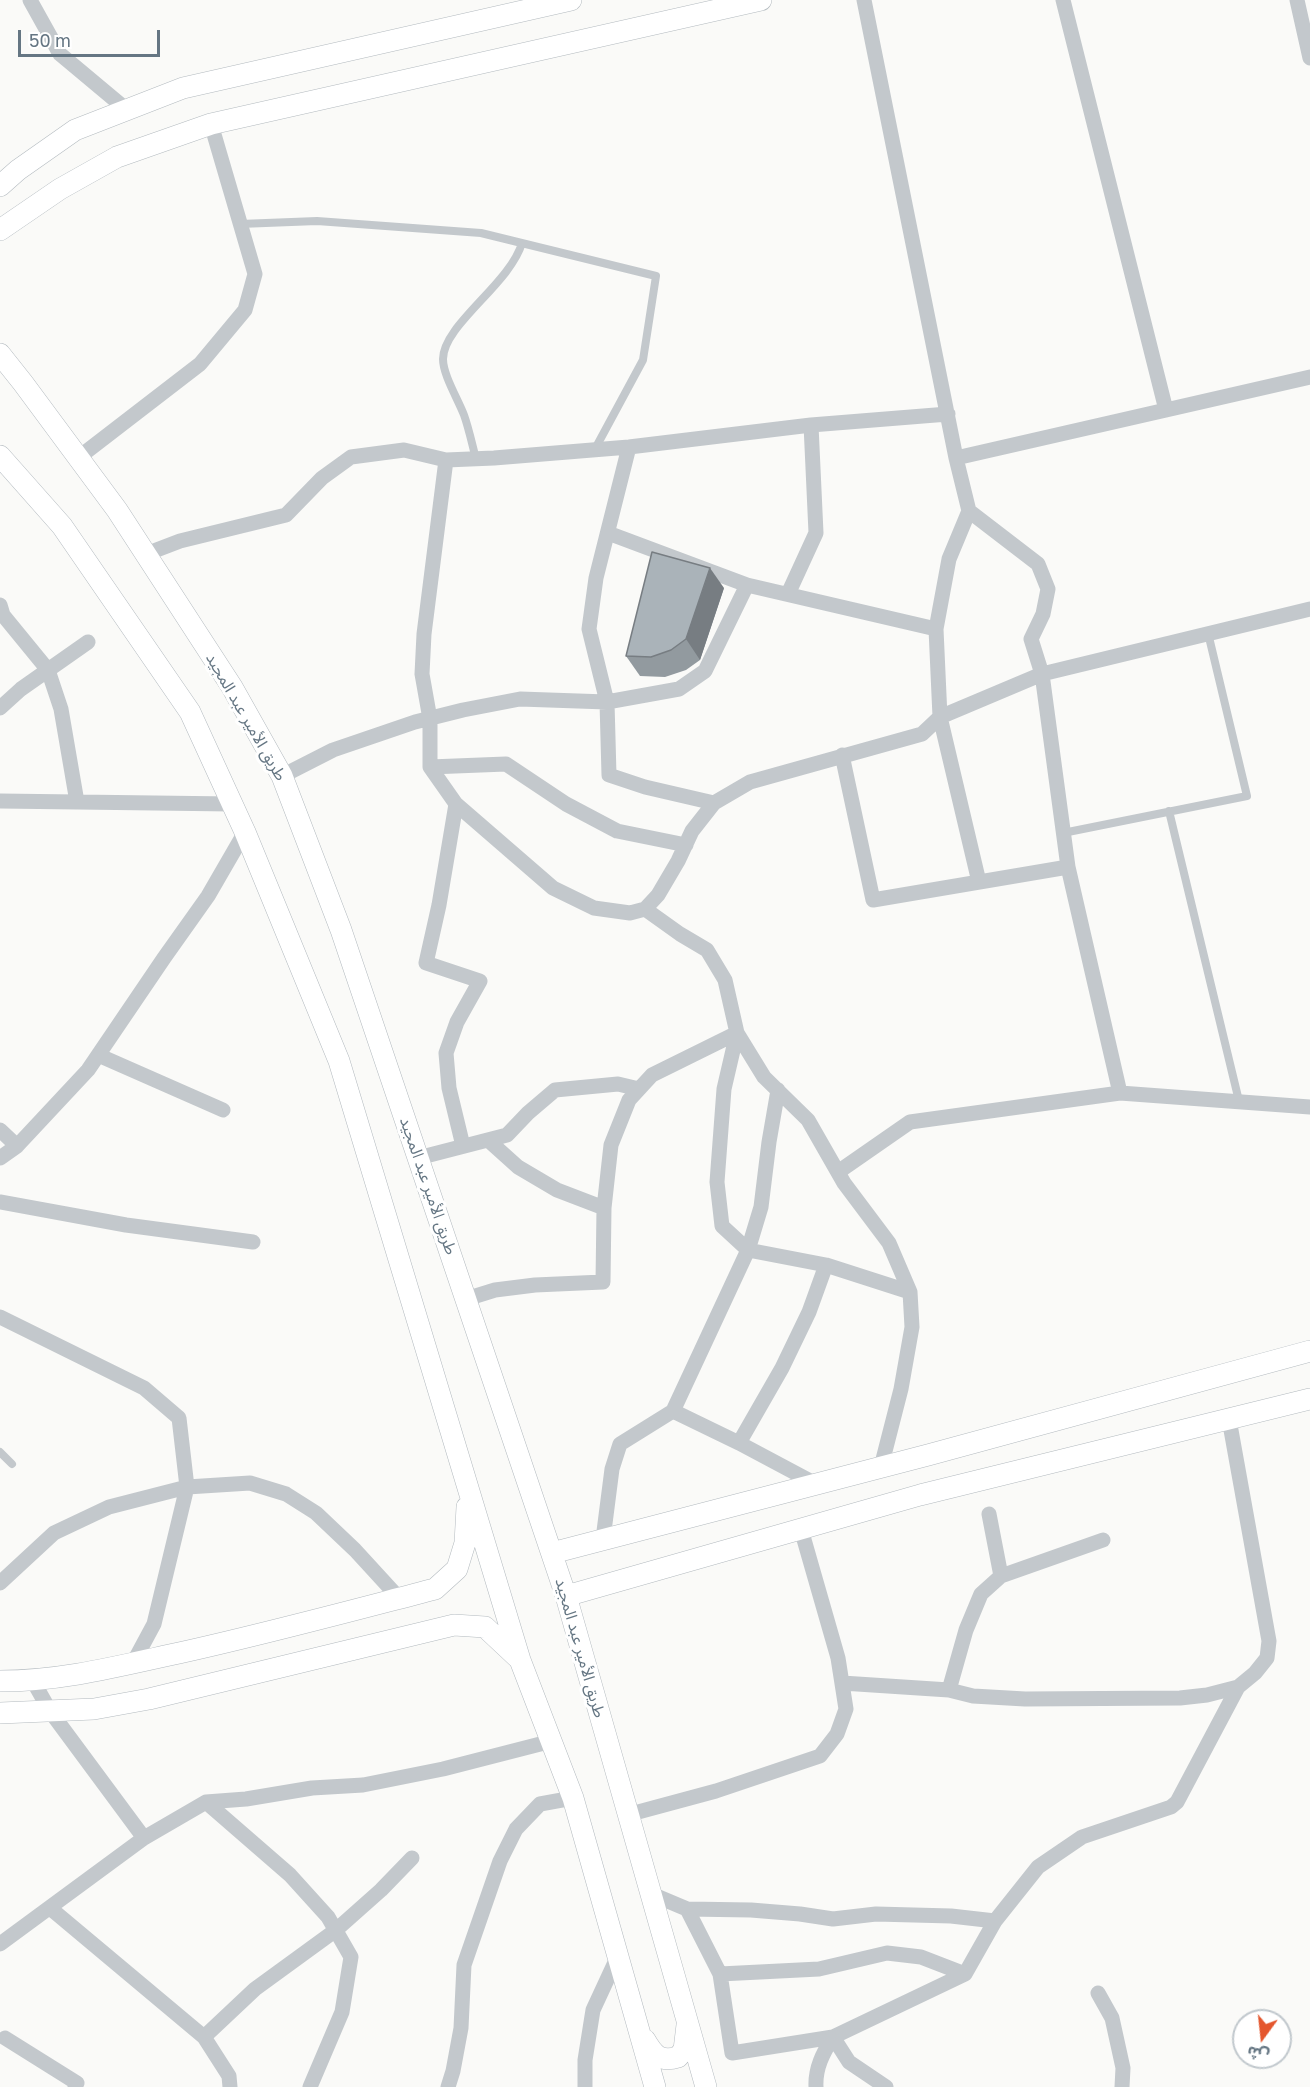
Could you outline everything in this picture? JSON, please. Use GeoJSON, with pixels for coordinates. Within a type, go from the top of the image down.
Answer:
{"type":"FeatureCollection","features":[{"type":"Feature","properties":{"kind":"main road"},"geometry":{"type":"LineString","coordinates":[[0,186],[18,170],[75,130],[183,88],[572,0]]}},
{"type":"Feature","properties":{"kind":"main road"},"geometry":{"type":"LineString","coordinates":[[0,230],[60,189],[117,157],[210,124],[761,0]]}},
{"type":"Feature","properties":{"kind":"main road","name":"طريق الأمير عبد المجيد"},"geometry":{"type":"LineString","coordinates":[[0,354],[146,554],[232,687],[282,776],[341,930],[566,1596],[706,2087]]}},
{"type":"Feature","properties":{"kind":"main road"},"geometry":{"type":"LineString","coordinates":[[0,456],[62,526],[190,712],[245,832],[339,1061],[467,1491],[520,1660],[573,1798],[655,2087]]}},
{"type":"Feature","properties":{"kind":"main road"},"geometry":{"type":"LineString","coordinates":[[552,1553],[1310,1351]]}},
{"type":"Feature","properties":{"kind":"main road"},"geometry":{"type":"LineString","coordinates":[[566,1596],[920,1495],[1310,1399]]}},
{"type":"Feature","properties":{"kind":"main road"},"geometry":{"type":"LineString","coordinates":[[0,1681],[33,1681],[75,1676],[244,1638],[435,1589],[457,1569],[465,1543],[467,1491]]}},
{"type":"Feature","properties":{"kind":"main road"},"geometry":{"type":"LineString","coordinates":[[0,1713],[94,1709],[149,1699],[454,1624],[485,1627],[520,1660]]}},
{"type":"Feature","properties":{"kind":"main road"},"geometry":{"type":"LineString","coordinates":[[638,2029],[654,2056],[672,2059],[678,2057],[684,2050],[688,2021]]}},
{"type":"Feature","properties":{"kind":"street"},"geometry":{"type":"LineString","coordinates":[[30,0],[60,54],[127,110]]}},
{"type":"Feature","properties":{"kind":"street"},"geometry":{"type":"LineString","coordinates":[[864,0],[956,458],[969,511],[949,559],[936,629],[940,717],[979,882]]}},
{"type":"Feature","properties":{"kind":"street"},"geometry":{"type":"LineString","coordinates":[[1063,0],[1166,410]]}},
{"type":"Feature","properties":{"kind":"street"},"geometry":{"type":"LineString","coordinates":[[1297,0],[1310,58]]}},
{"type":"Feature","properties":{"kind":"street"},"geometry":{"type":"LineString","coordinates":[[78,458],[200,364],[244,310],[255,274],[210,124]]}},
{"type":"Feature","properties":{"kind":"street"},"geometry":{"type":"LineString","coordinates":[[956,458],[1310,377]]}},
{"type":"Feature","properties":{"kind":"street"},"geometry":{"type":"LineString","coordinates":[[146,554],[180,541],[286,515],[322,478],[351,457],[404,450],[446,460],[476,459],[629,447],[811,425],[948,414]]}},
{"type":"Feature","properties":{"kind":"street"},"geometry":{"type":"LineString","coordinates":[[788,594],[816,533],[811,425]]}},
{"type":"Feature","properties":{"kind":"street"},"geometry":{"type":"LineString","coordinates":[[629,447],[596,578],[589,629],[606,702],[609,775],[645,787],[714,803]]}},
{"type":"Feature","properties":{"kind":"street"},"geometry":{"type":"LineString","coordinates":[[446,460],[424,634],[422,674],[430,718],[430,767],[456,804],[553,888],[594,908],[630,914],[645,909],[658,895],[692,831],[714,803],[750,782],[922,734],[940,717],[1042,674],[1310,609]]}},
{"type":"Feature","properties":{"kind":"street"},"geometry":{"type":"LineString","coordinates":[[969,511],[1038,564],[1048,589],[1043,614],[1030,639],[1042,674],[1068,867],[1120,1093]]}},
{"type":"Feature","properties":{"kind":"street"},"geometry":{"type":"LineString","coordinates":[[608,533],[747,585],[936,629]]}},
{"type":"Feature","properties":{"kind":"street"},"geometry":{"type":"LineString","coordinates":[[282,776],[333,750],[430,718],[520,699],[606,702],[679,689],[705,671],[747,585]]}},
{"type":"Feature","properties":{"kind":"street"},"geometry":{"type":"LineString","coordinates":[[0,605],[3,615],[48,670],[61,709],[77,802]]}},
{"type":"Feature","properties":{"kind":"street"},"geometry":{"type":"LineString","coordinates":[[0,708],[21,689],[88,642]]}},
{"type":"Feature","properties":{"kind":"street"},"geometry":{"type":"LineString","coordinates":[[842,755],[873,900],[1068,867]]}},
{"type":"Feature","properties":{"kind":"street"},"geometry":{"type":"LineString","coordinates":[[430,767],[506,764],[567,804],[617,831],[686,845]]}},
{"type":"Feature","properties":{"kind":"street"},"geometry":{"type":"LineString","coordinates":[[0,801],[232,804]]}},
{"type":"Feature","properties":{"kind":"street"},"geometry":{"type":"LineString","coordinates":[[456,804],[439,905],[426,963],[480,981],[457,1022],[446,1053],[450,1088],[463,1146]]}},
{"type":"Feature","properties":{"kind":"street"},"geometry":{"type":"LineString","coordinates":[[0,1158],[17,1146],[88,1070],[208,896],[245,832]]}},
{"type":"Feature","properties":{"kind":"street"},"geometry":{"type":"LineString","coordinates":[[645,909],[680,934],[708,950],[725,980],[737,1033],[764,1077],[808,1120],[838,1172],[889,1243],[910,1292],[912,1327],[901,1389],[881,1467]]}},
{"type":"Feature","properties":{"kind":"street"},"geometry":{"type":"LineString","coordinates":[[466,1299],[495,1290],[535,1285],[603,1282],[604,1208],[610,1145],[629,1100],[652,1074],[737,1033]]}},
{"type":"Feature","properties":{"kind":"street"},"geometry":{"type":"LineString","coordinates":[[737,1033],[724,1089],[717,1182],[722,1226],[748,1250],[826,1265],[910,1292]]}},
{"type":"Feature","properties":{"kind":"street"},"geometry":{"type":"LineString","coordinates":[[98,1056],[223,1110]]}},
{"type":"Feature","properties":{"kind":"street"},"geometry":{"type":"LineString","coordinates":[[418,1158],[507,1135],[555,1090],[618,1084],[639,1089]]}},
{"type":"Feature","properties":{"kind":"street"},"geometry":{"type":"LineString","coordinates":[[603,1539],[612,1469],[620,1444],[673,1412],[748,1250],[761,1207],[778,1090]]}},
{"type":"Feature","properties":{"kind":"street"},"geometry":{"type":"LineString","coordinates":[[838,1172],[910,1122],[1120,1093],[1310,1107]]}},
{"type":"Feature","properties":{"kind":"street"},"geometry":{"type":"LineString","coordinates":[[0,1130],[17,1146]]}},
{"type":"Feature","properties":{"kind":"street"},"geometry":{"type":"LineString","coordinates":[[488,1140],[518,1167],[557,1190],[604,1208]]}},
{"type":"Feature","properties":{"kind":"street"},"geometry":{"type":"LineString","coordinates":[[0,1202],[126,1226],[253,1242]]}},
{"type":"Feature","properties":{"kind":"street"},"geometry":{"type":"LineString","coordinates":[[738,1443],[791,1349],[809,1312],[826,1265]]}},
{"type":"Feature","properties":{"kind":"street"},"geometry":{"type":"LineString","coordinates":[[0,1317],[144,1388],[179,1418],[187,1487],[154,1624],[133,1663]]}},
{"type":"Feature","properties":{"kind":"street"},"geometry":{"type":"LineString","coordinates":[[673,1412],[816,1484]]}},
{"type":"Feature","properties":{"kind":"street"},"geometry":{"type":"LineString","coordinates":[[687,1909],[720,1974],[732,2053],[832,2037],[965,1974],[995,1921],[1038,1867],[1082,1837],[1171,1807],[1177,1802],[1238,1687],[1255,1673],[1267,1658],[1269,1641],[1229,1419]]}},
{"type":"Feature","properties":{"kind":"street"},"geometry":{"type":"LineString","coordinates":[[0,1583],[54,1533],[109,1507],[187,1487],[250,1482],[286,1494],[316,1513],[355,1550],[399,1598]]}},
{"type":"Feature","properties":{"kind":"street"},"geometry":{"type":"LineString","coordinates":[[989,1514],[1001,1576]]}},
{"type":"Feature","properties":{"kind":"street"},"geometry":{"type":"LineString","coordinates":[[627,1815],[716,1791],[820,1756],[837,1734],[846,1709],[842,1683],[801,1529]]}},
{"type":"Feature","properties":{"kind":"street"},"geometry":{"type":"LineString","coordinates":[[949,1690],[966,1630],[981,1594],[1001,1576],[1103,1540]]}},
{"type":"Feature","properties":{"kind":"street"},"geometry":{"type":"LineString","coordinates":[[33,1681],[50,1712],[144,1838]]}},
{"type":"Feature","properties":{"kind":"street"},"geometry":{"type":"LineString","coordinates":[[842,1683],[949,1690],[973,1696],[1025,1699],[1180,1698],[1207,1695],[1238,1687]]}},
{"type":"Feature","properties":{"kind":"street"},"geometry":{"type":"LineString","coordinates":[[0,1944],[144,1838],[206,1802],[246,1799],[312,1788],[363,1785],[443,1769],[552,1741]]}},
{"type":"Feature","properties":{"kind":"street"},"geometry":{"type":"LineString","coordinates":[[448,2087],[461,2028],[464,1965],[500,1861],[516,1829],[540,1804],[573,1798]]}},
{"type":"Feature","properties":{"kind":"street"},"geometry":{"type":"LineString","coordinates":[[206,1802],[290,1875],[328,1917],[351,1957],[342,2012],[310,2087]]}},
{"type":"Feature","properties":{"kind":"street"},"geometry":{"type":"LineString","coordinates":[[204,2037],[255,1989],[336,1930],[381,1890],[412,1858]]}},
{"type":"Feature","properties":{"kind":"street"},"geometry":{"type":"LineString","coordinates":[[649,1893],[687,1909],[752,1910],[833,1919],[876,1914],[951,1916],[995,1921]]}},
{"type":"Feature","properties":{"kind":"street"},"geometry":{"type":"LineString","coordinates":[[50,1908],[204,2037],[229,2076],[230,2087]]}},
{"type":"Feature","properties":{"kind":"street"},"geometry":{"type":"LineString","coordinates":[[720,1974],[819,1968],[887,1953],[921,1957],[965,1974]]}},
{"type":"Feature","properties":{"kind":"street"},"geometry":{"type":"LineString","coordinates":[[585,2087],[585,2060],[593,2010],[618,1956]]}},
{"type":"Feature","properties":{"kind":"street"},"geometry":{"type":"LineString","coordinates":[[1098,1993],[1113,2018],[1123,2068],[1122,2087]]}},
{"type":"Feature","properties":{"kind":"street"},"geometry":{"type":"LineString","coordinates":[[816,2087],[816,2076],[822,2054],[832,2037]]}},
{"type":"Feature","properties":{"kind":"street"},"geometry":{"type":"LineString","coordinates":[[832,2037],[849,2062],[886,2087]]}},
{"type":"Feature","properties":{"kind":"street"},"geometry":{"type":"LineString","coordinates":[[5,2038],[77,2083],[75,2087]]}},
{"type":"Feature","properties":{"kind":"lane"},"geometry":{"type":"LineString","coordinates":[[240,224],[317,221],[482,233],[656,276],[643,360],[594,450]]}},
{"type":"Feature","properties":{"kind":"lane"},"geometry":{"type":"LineString","coordinates":[[476,459],[464,415],[449,381],[443,359],[452,332],[501,281],[518,255],[522,243]]}},
{"type":"Feature","properties":{"kind":"lane"},"geometry":{"type":"LineString","coordinates":[[1063,832],[1247,796],[1208,633]]}},
{"type":"Feature","properties":{"kind":"lane"},"geometry":{"type":"LineString","coordinates":[[1169,811],[1239,1102]]}},
{"type":"Feature","properties":{"kind":"lane"},"geometry":{"type":"LineString","coordinates":[[0,1452],[12,1464]]}},
{"type":"Feature","properties":{"kind":"building"},"geometry":{"type":"Polygon","coordinates":[[[652,552],[710,568],[686,639],[671,650],[651,657],[626,656],[652,552]]]}}]}
